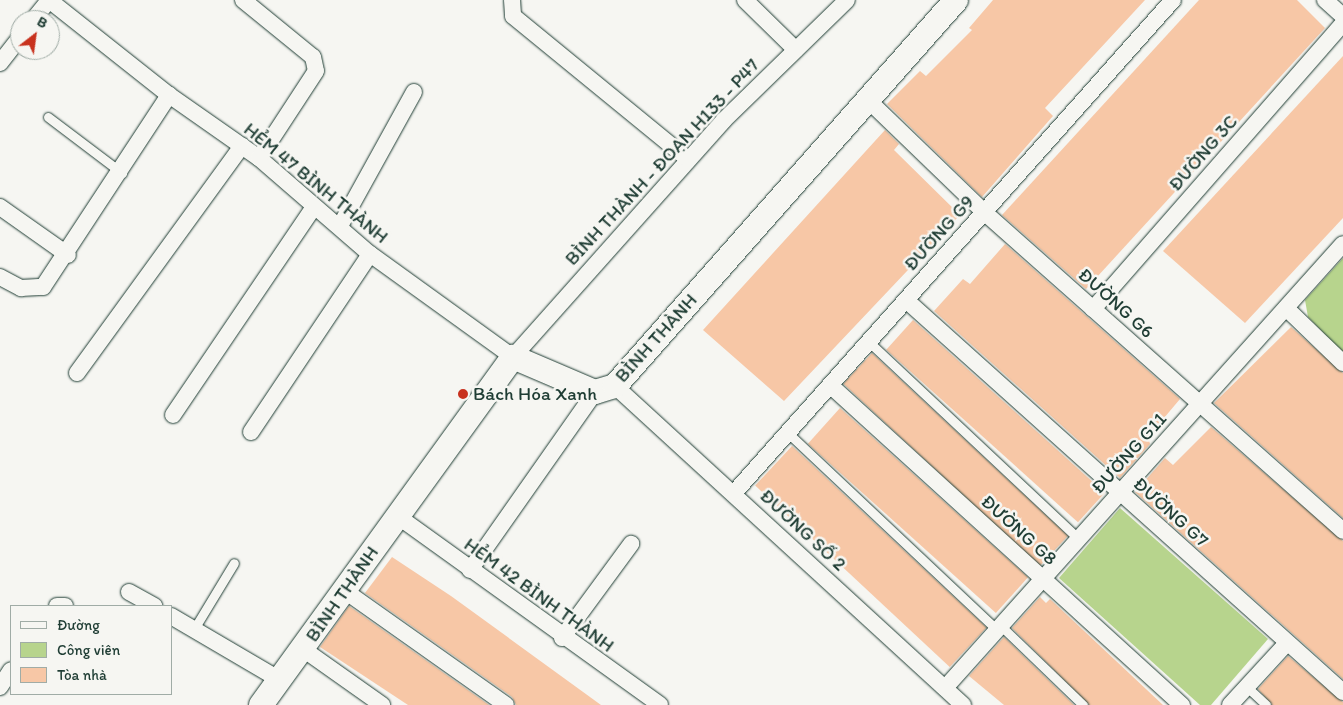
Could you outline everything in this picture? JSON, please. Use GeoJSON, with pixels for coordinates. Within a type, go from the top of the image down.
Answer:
{"type":"FeatureCollection","features":[{"type":"Feature","properties":{"kind":"street"},"geometry":{"type":"LineString","coordinates":[[41,10],[49,0]]}},
{"type":"Feature","properties":{"kind":"street","name":"HẺM 47 BÌNH THÀNH"},"geometry":{"type":"LineString","coordinates":[[49,0],[169,95],[259,158],[314,207],[340,226],[370,254],[513,357]]}},
{"type":"Feature","properties":{"kind":"street"},"geometry":{"type":"LineString","coordinates":[[243,0],[313,57],[316,71],[259,158]]}},
{"type":"Feature","properties":{"kind":"street"},"geometry":{"type":"LineString","coordinates":[[512,0],[513,16],[688,160]]}},
{"type":"Feature","properties":{"kind":"street"},"geometry":{"type":"LineString","coordinates":[[745,0],[796,50]]}},
{"type":"Feature","properties":{"kind":"street","name":"BÌNH THÀNH - ĐOẠN H133 - P47"},"geometry":{"type":"LineString","coordinates":[[513,357],[688,160],[846,0]]}},
{"type":"Feature","properties":{"kind":"street","name":"BÌNH THÀNH"},"geometry":{"type":"LineString","coordinates":[[261,705],[345,591],[396,515],[513,357],[605,389],[956,0]]}},
{"type":"Feature","properties":{"kind":"street","name":"ĐƯỜNG G9"},"geometry":{"type":"LineString","coordinates":[[734,493],[1173,0]]}},
{"type":"Feature","properties":{"kind":"street"},"geometry":{"type":"LineString","coordinates":[[1325,0],[1343,16]]}},
{"type":"Feature","properties":{"kind":"street","name":"ĐƯỜNG 3C"},"geometry":{"type":"LineString","coordinates":[[1093,309],[1343,23]]}},
{"type":"Feature","properties":{"kind":"street"},"geometry":{"type":"LineString","coordinates":[[0,63],[10,50]]}},
{"type":"Feature","properties":{"kind":"street"},"geometry":{"type":"LineString","coordinates":[[340,226],[414,92]]}},
{"type":"Feature","properties":{"kind":"street"},"geometry":{"type":"LineString","coordinates":[[0,277],[21,288],[43,288],[68,255],[122,173],[169,95]]}},
{"type":"Feature","properties":{"kind":"street","name":"ĐƯỜNG G6"},"geometry":{"type":"LineString","coordinates":[[867,99],[984,212],[1343,531]]}},
{"type":"Feature","properties":{"kind":"street"},"geometry":{"type":"LineString","coordinates":[[77,373],[242,146]]}},
{"type":"Feature","properties":{"kind":"street"},"geometry":{"type":"LineString","coordinates":[[0,207],[68,255]]}},
{"type":"Feature","properties":{"kind":"street"},"geometry":{"type":"LineString","coordinates":[[172,415],[314,207]]}},
{"type":"Feature","properties":{"kind":"street","name":"ĐƯỜNG G11"},"geometry":{"type":"LineString","coordinates":[[945,688],[1343,244]]}},
{"type":"Feature","properties":{"kind":"street"},"geometry":{"type":"LineString","coordinates":[[251,432],[370,254]]}},
{"type":"Feature","properties":{"kind":"street","name":"ĐƯỜNG G7"},"geometry":{"type":"LineString","coordinates":[[906,300],[1343,692]]}},
{"type":"Feature","properties":{"kind":"street"},"geometry":{"type":"LineString","coordinates":[[1286,308],[1343,363]]}},
{"type":"Feature","properties":{"kind":"street","name":"ĐƯỜNG G8"},"geometry":{"type":"LineString","coordinates":[[830,385],[1182,705]]}},
{"type":"Feature","properties":{"kind":"street"},"geometry":{"type":"LineString","coordinates":[[470,570],[605,389]]}},
{"type":"Feature","properties":{"kind":"street","name":"ĐƯỜNG SỐ 2"},"geometry":{"type":"LineString","coordinates":[[605,389],[734,493],[963,705]]}},
{"type":"Feature","properties":{"kind":"street","name":"HẺM 42 BÌNH THÀNH"},"geometry":{"type":"LineString","coordinates":[[396,515],[562,638],[660,705]]}},
{"type":"Feature","properties":{"kind":"street"},"geometry":{"type":"LineString","coordinates":[[562,638],[631,544]]}},
{"type":"Feature","properties":{"kind":"street"},"geometry":{"type":"LineString","coordinates":[[345,591],[506,705]]}},
{"type":"Feature","properties":{"kind":"street"},"geometry":{"type":"LineString","coordinates":[[129,592],[152,605]]}},
{"type":"Feature","properties":{"kind":"street"},"geometry":{"type":"LineString","coordinates":[[172,617],[280,680]]}},
{"type":"Feature","properties":{"kind":"street"},"geometry":{"type":"LineString","coordinates":[[1230,705],[1287,643]]}},
{"type":"Feature","properties":{"kind":"street"},"geometry":{"type":"LineString","coordinates":[[303,649],[382,705]]}},
{"type":"Feature","properties":{"kind":"street"},"geometry":{"type":"LineString","coordinates":[[0,687],[10,672]]}},
{"type":"Feature","properties":{"kind":"lane"},"geometry":{"type":"LineString","coordinates":[[48,117],[122,173]]}},
{"type":"Feature","properties":{"kind":"lane"},"geometry":{"type":"LineString","coordinates":[[868,342],[1079,539]]}},
{"type":"Feature","properties":{"kind":"lane"},"geometry":{"type":"LineString","coordinates":[[788,433],[1083,705]]}},
{"type":"Feature","properties":{"kind":"lane"},"geometry":{"type":"LineString","coordinates":[[194,629],[234,563]]}},
{"type":"Feature","properties":{"kind":"lane"},"geometry":{"type":"LineString","coordinates":[[1247,687],[1266,705]]}},
{"type":"Feature","properties":{"kind":"green space"},"geometry":{"type":"Polygon","coordinates":[[[1343,258],[1343,353],[1308,317],[1305,300],[1343,258]]]}},
{"type":"Feature","properties":{"kind":"green space"},"geometry":{"type":"Polygon","coordinates":[[[1120,508],[1268,639],[1211,705],[1200,705],[1059,578],[1120,508]]]}},
{"type":"Feature","properties":{"kind":"building"},"geometry":{"type":"Polygon","coordinates":[[[993,0],[1145,0],[1045,108],[1053,116],[982,197],[887,104],[920,71],[926,76],[972,30],[969,28],[993,0]]]}},
{"type":"Feature","properties":{"kind":"building"},"geometry":{"type":"Polygon","coordinates":[[[1199,0],[1297,0],[1325,28],[1086,289],[1002,215],[1199,0]]]}},
{"type":"Feature","properties":{"kind":"building"},"geometry":{"type":"Polygon","coordinates":[[[1343,56],[1343,218],[1245,323],[1163,251],[1343,56]]]}},
{"type":"Feature","properties":{"kind":"building"},"geometry":{"type":"Polygon","coordinates":[[[885,130],[899,144],[894,150],[960,215],[784,401],[703,330],[885,130]]]}},
{"type":"Feature","properties":{"kind":"building"},"geometry":{"type":"Polygon","coordinates":[[[1005,244],[1180,399],[1148,437],[1150,444],[1120,478],[934,311],[963,279],[970,284],[1005,244]]]}},
{"type":"Feature","properties":{"kind":"building"},"geometry":{"type":"Polygon","coordinates":[[[913,320],[1105,493],[1078,522],[886,350],[913,320]]]}},
{"type":"Feature","properties":{"kind":"building"},"geometry":{"type":"Polygon","coordinates":[[[1291,327],[1343,373],[1343,518],[1214,403],[1291,327]]]}},
{"type":"Feature","properties":{"kind":"building"},"geometry":{"type":"Polygon","coordinates":[[[872,353],[1068,536],[1039,566],[843,384],[872,353]]]}},
{"type":"Feature","properties":{"kind":"building"},"geometry":{"type":"Polygon","coordinates":[[[840,408],[1028,577],[996,613],[808,444],[840,408]]]}},
{"type":"Feature","properties":{"kind":"building"},"geometry":{"type":"Polygon","coordinates":[[[1211,427],[1343,541],[1343,679],[1135,492],[1165,458],[1173,465],[1211,427]]]}},
{"type":"Feature","properties":{"kind":"building"},"geometry":{"type":"Polygon","coordinates":[[[792,446],[987,627],[950,667],[755,485],[792,446]]]}},
{"type":"Feature","properties":{"kind":"building"},"geometry":{"type":"Polygon","coordinates":[[[392,557],[451,596],[601,705],[516,705],[512,697],[365,593],[392,557]]]}},
{"type":"Feature","properties":{"kind":"building"},"geometry":{"type":"Polygon","coordinates":[[[1040,597],[1046,603],[1050,599],[1163,705],[1089,705],[1012,628],[1040,597]]]}},
{"type":"Feature","properties":{"kind":"building"},"geometry":{"type":"Polygon","coordinates":[[[349,606],[489,705],[408,705],[320,647],[349,606]]]}},
{"type":"Feature","properties":{"kind":"building"},"geometry":{"type":"Polygon","coordinates":[[[1004,637],[1074,705],[1004,705],[969,676],[1004,637]]]}},
{"type":"Feature","properties":{"kind":"building"},"geometry":{"type":"Polygon","coordinates":[[[1288,656],[1343,702],[1343,705],[1272,705],[1258,689],[1288,656]]]}},
{"type":"Feature","properties":{"kind":"place","name":"Bách Hóa Xanh"},"geometry":{"type":"Point","coordinates":[463,394]}}]}
